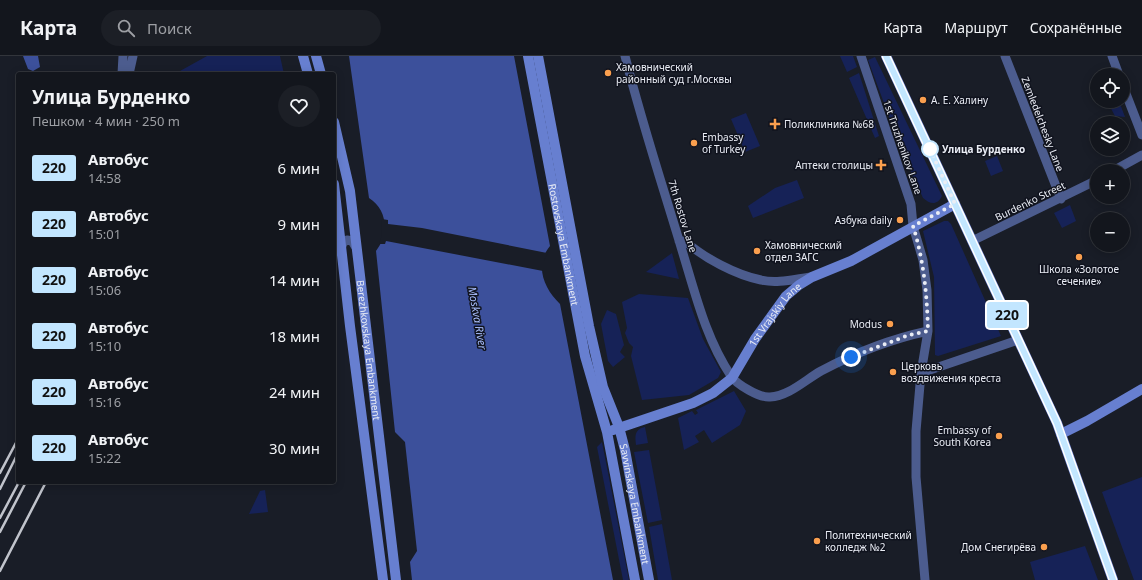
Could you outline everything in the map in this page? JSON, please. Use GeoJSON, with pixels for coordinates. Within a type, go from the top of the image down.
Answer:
{"type":"FeatureCollection","features":[{"type":"Feature","properties":{"kind":"main road"},"geometry":{"type":"LineString","coordinates":[[303,56],[307,72]]}},
{"type":"Feature","properties":{"kind":"main road"},"geometry":{"type":"LineString","coordinates":[[316,56],[320,72]]}},
{"type":"Feature","properties":{"kind":"main road","name":"Rostovskaya Embankment"},"geometry":{"type":"LineString","coordinates":[[528,56],[585,356],[607,432]]}},
{"type":"Feature","properties":{"kind":"main road","name":"Rostovskaya Embankment"},"geometry":{"type":"LineString","coordinates":[[538,56],[589,326],[603,387],[619,427]]}},
{"type":"Feature","properties":{"kind":"main road"},"geometry":{"type":"LineString","coordinates":[[886,56],[1061,434],[1113,580]]}},
{"type":"Feature","properties":{"kind":"main road","name":"Berezhkovskaya Embankment"},"geometry":{"type":"LineString","coordinates":[[336,131],[350,191],[355,246],[396,580]]}},
{"type":"Feature","properties":{"kind":"main road","name":"Berezhkovskaya Embankment"},"geometry":{"type":"LineString","coordinates":[[336,200],[350,326],[383,580]]}},
{"type":"Feature","properties":{"kind":"main road","name":"1st Vrajskiy Lane"},"geometry":{"type":"LineString","coordinates":[[607,432],[693,403],[713,393],[732,378],[755,339],[786,296],[799,285],[812,277],[851,261],[955,204]]}},
{"type":"Feature","properties":{"kind":"main road"},"geometry":{"type":"LineString","coordinates":[[1061,434],[1087,421],[1142,389]]}},
{"type":"Feature","properties":{"kind":"main road","name":"Savvinskaya Embankment"},"geometry":{"type":"LineString","coordinates":[[619,427],[649,580]]}},
{"type":"Feature","properties":{"kind":"main road","name":"Savvinskaya Embankment"},"geometry":{"type":"LineString","coordinates":[[607,432],[635,580]]}},
{"type":"Feature","properties":{"kind":"street"},"geometry":{"type":"LineString","coordinates":[[122,72],[123,56]]}},
{"type":"Feature","properties":{"kind":"street"},"geometry":{"type":"LineString","coordinates":[[129,72],[133,56]]}},
{"type":"Feature","properties":{"kind":"street","name":"7th Rostov Lane"},"geometry":{"type":"LineString","coordinates":[[625,56],[662,186],[706,328],[732,378]]}},
{"type":"Feature","properties":{"kind":"street","name":"1st Truzhenikov Lane"},"geometry":{"type":"LineString","coordinates":[[861,56],[904,179],[911,204],[913,226],[923,260],[927,290],[928,331],[921,373],[916,431],[916,477],[925,580]]}},
{"type":"Feature","properties":{"kind":"street","name":"Zemledelchesky Lane"},"geometry":{"type":"LineString","coordinates":[[1005,56],[1061,199]]}},
{"type":"Feature","properties":{"kind":"street"},"geometry":{"type":"LineString","coordinates":[[1112,56],[1116,68]]}},
{"type":"Feature","properties":{"kind":"street"},"geometry":{"type":"LineString","coordinates":[[1130,104],[1142,135]]}},
{"type":"Feature","properties":{"kind":"street"},"geometry":{"type":"LineString","coordinates":[[1126,164],[1142,155]]}},
{"type":"Feature","properties":{"kind":"street","name":"Burdenko Street"},"geometry":{"type":"LineString","coordinates":[[972,241],[1090,184]]}},
{"type":"Feature","properties":{"kind":"street"},"geometry":{"type":"LineString","coordinates":[[336,191],[350,191]]}},
{"type":"Feature","properties":{"kind":"street"},"geometry":{"type":"LineString","coordinates":[[341,248],[343,243],[347,240],[352,241],[355,246]]}},
{"type":"Feature","properties":{"kind":"street"},"geometry":{"type":"LineString","coordinates":[[680,244],[685,241],[716,262],[762,280],[788,280],[812,277]]}},
{"type":"Feature","properties":{"kind":"street"},"geometry":{"type":"LineString","coordinates":[[732,378],[759,396],[769,398],[782,395],[820,371],[851,357],[909,335],[928,331]]}},
{"type":"Feature","properties":{"kind":"street"},"geometry":{"type":"LineString","coordinates":[[921,373],[1018,340]]}},
{"type":"Feature","properties":{"kind":"shaded area"},"geometry":{"type":"Polygon","coordinates":[[[207,56],[280,56],[284,72],[180,72],[207,56]]]}},
{"type":"Feature","properties":{"kind":"shaded area"},"geometry":{"type":"Polygon","coordinates":[[[840,56],[853,56],[857,67],[847,72],[840,56]]]}},
{"type":"Feature","properties":{"kind":"shaded area"},"geometry":{"type":"Polygon","coordinates":[[[875,57],[942,196],[936,203],[928,202],[923,198],[903,154],[868,60],[875,57]]]}},
{"type":"Feature","properties":{"kind":"shaded area"},"geometry":{"type":"Polygon","coordinates":[[[859,73],[879,136],[875,138],[849,78],[859,73]]]}},
{"type":"Feature","properties":{"kind":"shaded area"},"geometry":{"type":"Polygon","coordinates":[[[1111,108],[1122,108],[1125,116],[1115,116],[1111,108]]]}},
{"type":"Feature","properties":{"kind":"shaded area"},"geometry":{"type":"Polygon","coordinates":[[[746,113],[760,146],[745,152],[731,119],[746,113]]]}},
{"type":"Feature","properties":{"kind":"shaded area"},"geometry":{"type":"Polygon","coordinates":[[[997,156],[1003,171],[991,176],[985,161],[997,156]]]}},
{"type":"Feature","properties":{"kind":"shaded area"},"geometry":{"type":"Polygon","coordinates":[[[797,180],[804,198],[753,218],[748,206],[775,188],[797,180]]]}},
{"type":"Feature","properties":{"kind":"shaded area"},"geometry":{"type":"Polygon","coordinates":[[[1070,205],[1076,221],[1062,228],[1054,213],[1070,205]]]}},
{"type":"Feature","properties":{"kind":"shaded area"},"geometry":{"type":"Polygon","coordinates":[[[944,221],[948,221],[951,224],[1001,336],[938,356],[935,355],[934,277],[923,231],[944,221]]]}},
{"type":"Feature","properties":{"kind":"shaded area"},"geometry":{"type":"Polygon","coordinates":[[[672,253],[679,279],[646,272],[672,253]]]}},
{"type":"Feature","properties":{"kind":"shaded area"},"geometry":{"type":"Polygon","coordinates":[[[639,294],[688,298],[703,339],[721,372],[718,378],[689,395],[642,400],[631,356],[633,347],[629,343],[625,333],[627,328],[622,302],[639,294]]]}},
{"type":"Feature","properties":{"kind":"shaded area"},"geometry":{"type":"Polygon","coordinates":[[[607,310],[616,314],[624,345],[620,352],[625,357],[613,367],[608,361],[601,324],[607,310]]]}},
{"type":"Feature","properties":{"kind":"shaded area"},"geometry":{"type":"Polygon","coordinates":[[[734,391],[746,411],[740,425],[712,443],[704,430],[695,436],[699,442],[684,450],[678,418],[692,411],[695,415],[698,413],[696,410],[734,391]]]}},
{"type":"Feature","properties":{"kind":"shaded area"},"geometry":{"type":"Polygon","coordinates":[[[645,427],[648,443],[636,445],[637,431],[645,427]]]}},
{"type":"Feature","properties":{"kind":"shaded area"},"geometry":{"type":"Polygon","coordinates":[[[602,442],[629,580],[623,580],[597,447],[602,442]]]}},
{"type":"Feature","properties":{"kind":"shaded area"},"geometry":{"type":"Polygon","coordinates":[[[649,450],[662,520],[648,523],[634,452],[649,450]]]}},
{"type":"Feature","properties":{"kind":"shaded area"},"geometry":{"type":"Polygon","coordinates":[[[1142,477],[1142,580],[1134,580],[1102,492],[1142,477]]]}},
{"type":"Feature","properties":{"kind":"shaded area"},"geometry":{"type":"Polygon","coordinates":[[[265,490],[268,512],[249,514],[260,491],[265,490]]]}},
{"type":"Feature","properties":{"kind":"shaded area"},"geometry":{"type":"Polygon","coordinates":[[[662,524],[672,580],[658,580],[649,527],[662,524]]]}},
{"type":"Feature","properties":{"kind":"shaded area"},"geometry":{"type":"Polygon","coordinates":[[[1085,546],[1098,580],[1035,580],[1030,562],[1085,546]]]}},
{"type":"Feature","properties":{"kind":"water"},"geometry":{"type":"Polygon","coordinates":[[[23,56],[38,56],[40,67],[33,71],[28,69],[23,56]]]}},
{"type":"Feature","properties":{"kind":"water","name":"Moskva River"},"geometry":{"type":"Polygon","coordinates":[[[349,56],[514,56],[550,246],[545,253],[543,261],[543,276],[549,291],[560,304],[613,580],[412,580],[410,562],[417,551],[405,442],[395,432],[376,251],[385,230],[383,216],[380,209],[369,198],[349,56]]]}},
{"type":"Feature","properties":{"kind":"pier"},"geometry":{"type":"Polygon","coordinates":[[[382,219],[388,220],[388,224],[422,228],[547,253],[549,250],[544,261],[544,274],[543,271],[386,241],[385,244],[379,244],[381,238],[382,219]]]}},
{"type":"Feature","properties":{"kind":"railway"},"geometry":{"type":"LineString","coordinates":[[0,473],[16,443]]}},
{"type":"Feature","properties":{"kind":"railway"},"geometry":{"type":"LineString","coordinates":[[0,489],[16,457]]}},
{"type":"Feature","properties":{"kind":"railway"},"geometry":{"type":"LineString","coordinates":[[0,518],[18,484]]}},
{"type":"Feature","properties":{"kind":"railway"},"geometry":{"type":"LineString","coordinates":[[0,532],[25,484]]}},
{"type":"Feature","properties":{"kind":"railway"},"geometry":{"type":"LineString","coordinates":[[0,571],[45,484]]}},
{"type":"Feature","properties":{"kind":"bus line","name":"220"},"geometry":{"type":"LineString","coordinates":[[886,56],[1057,423],[1113,580]]}},
{"type":"Feature","properties":{"kind":"place","name":"Хамовнический районный суд г.Москвы"},"geometry":{"type":"Point","coordinates":[608,73]}},
{"type":"Feature","properties":{"kind":"place","name":"А. Е. Халину"},"geometry":{"type":"Point","coordinates":[923,100]}},
{"type":"Feature","properties":{"kind":"place","name":"Поликлиника №68"},"geometry":{"type":"Point","coordinates":[775,124]}},
{"type":"Feature","properties":{"kind":"place","name":"Embassy of Turkey"},"geometry":{"type":"Point","coordinates":[694,143]}},
{"type":"Feature","properties":{"kind":"place","name":"Улица Бурденко"},"geometry":{"type":"Point","coordinates":[930,149]}},
{"type":"Feature","properties":{"kind":"place","name":"Аптеки столицы"},"geometry":{"type":"Point","coordinates":[881,165]}},
{"type":"Feature","properties":{"kind":"place","name":"Азбука daily"},"geometry":{"type":"Point","coordinates":[900,220]}},
{"type":"Feature","properties":{"kind":"place","name":"Хамовнический отдел ЗАГС"},"geometry":{"type":"Point","coordinates":[757,251]}},
{"type":"Feature","properties":{"kind":"place","name":"Школа «Золотое сечение»"},"geometry":{"type":"Point","coordinates":[1079,257]}},
{"type":"Feature","properties":{"kind":"place","name":"Modus"},"geometry":{"type":"Point","coordinates":[890,324]}},
{"type":"Feature","properties":{"kind":"place","name":"Церковь воздвижения креста"},"geometry":{"type":"Point","coordinates":[893,372]}},
{"type":"Feature","properties":{"kind":"place","name":"Embassy of South Korea"},"geometry":{"type":"Point","coordinates":[999,436]}},
{"type":"Feature","properties":{"kind":"place","name":"Политехнический колледж №2"},"geometry":{"type":"Point","coordinates":[817,541]}},
{"type":"Feature","properties":{"kind":"place","name":"Дом Снегирёва"},"geometry":{"type":"Point","coordinates":[1044,547]}},
{"type":"Feature","properties":{"kind":"route"},"geometry":{"type":"LineString","coordinates":[[851,357],[909,335],[928,331],[927,290],[923,260],[913,226],[955,204],[930,149]]}}]}
